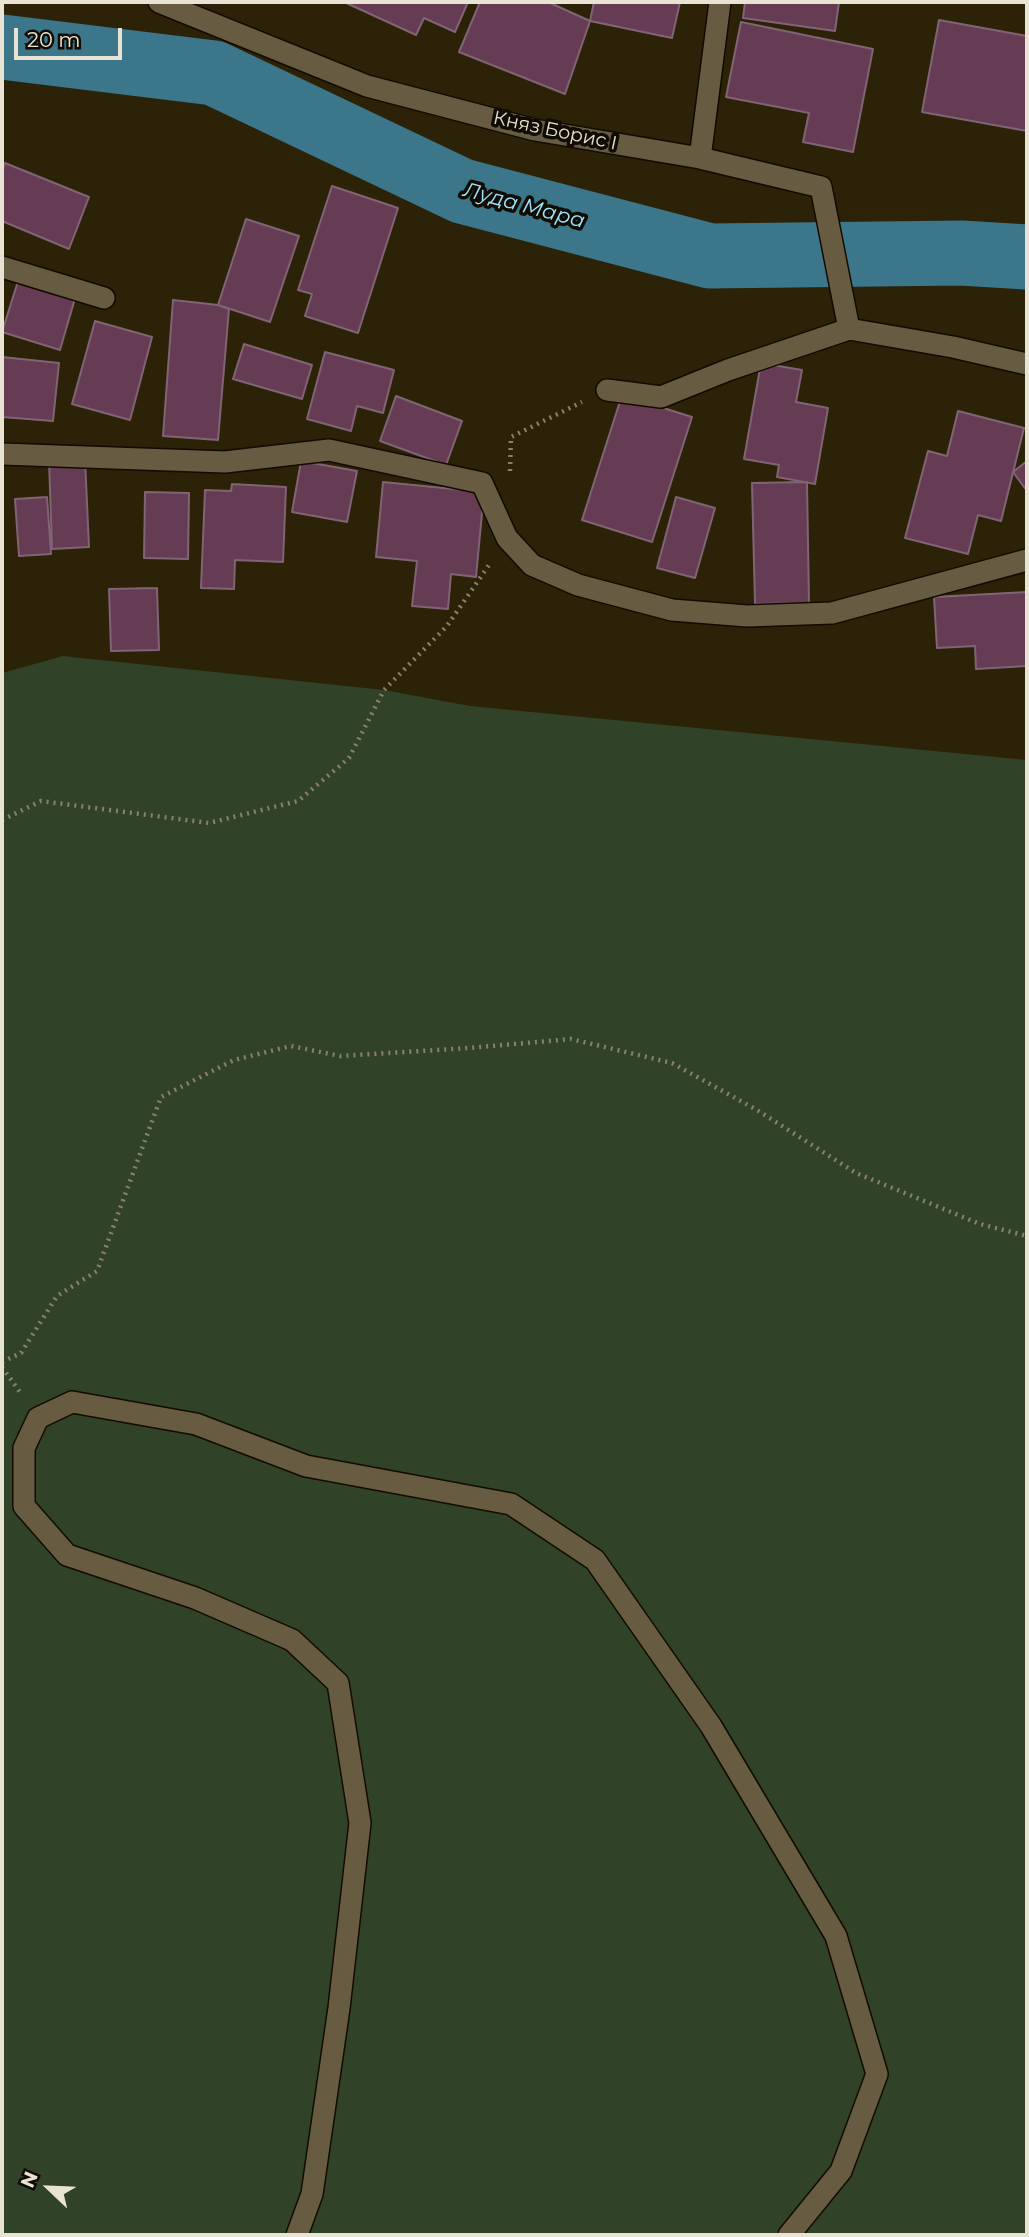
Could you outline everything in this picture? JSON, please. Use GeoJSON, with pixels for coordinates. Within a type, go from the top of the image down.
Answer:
{"type":"FeatureCollection","features":[{"type":"Feature","properties":{"kind":"street","name":"Княз Борис I"},"geometry":{"type":"LineString","coordinates":[[159,2],[367,86],[536,130],[700,158],[821,187],[849,330]]}},
{"type":"Feature","properties":{"kind":"street"},"geometry":{"type":"LineString","coordinates":[[700,158],[720,2]]}},
{"type":"Feature","properties":{"kind":"street"},"geometry":{"type":"LineString","coordinates":[[2,267],[104,298]]}},
{"type":"Feature","properties":{"kind":"street"},"geometry":{"type":"LineString","coordinates":[[607,390],[661,397],[728,370],[849,330],[953,347],[1027,364]]}},
{"type":"Feature","properties":{"kind":"street"},"geometry":{"type":"LineString","coordinates":[[2,454],[225,462],[329,450],[482,483],[507,538],[531,565],[578,586],[672,610],[747,616],[832,613],[1027,560]]}},
{"type":"Feature","properties":{"kind":"street"},"geometry":{"type":"LineString","coordinates":[[297,2235],[312,2194],[339,2008],[360,1823],[338,1683],[292,1640],[195,1598],[67,1555],[24,1506],[24,1448],[38,1418],[72,1402],[196,1424],[306,1466],[511,1504],[595,1560],[711,1726],[836,1937],[877,2074],[841,2171],[789,2235]]}},
{"type":"Feature","properties":{"kind":"path"},"geometry":{"type":"LineString","coordinates":[[511,481],[511,437],[607,390]]}},
{"type":"Feature","properties":{"kind":"path"},"geometry":{"type":"LineString","coordinates":[[2,820],[41,802],[209,823],[298,801],[349,758],[384,690],[447,626],[507,538]]}},
{"type":"Feature","properties":{"kind":"path"},"geometry":{"type":"LineString","coordinates":[[2,1362],[21,1353],[57,1296],[97,1271],[161,1097],[234,1060],[291,1046],[340,1056],[571,1039],[673,1063],[757,1110],[856,1172],[980,1224],[1027,1236]]}},
{"type":"Feature","properties":{"kind":"green space"},"geometry":{"type":"Polygon","coordinates":[[[63,656],[384,690],[470,706],[1027,760],[1027,2235],[2,2235],[2,673],[63,656]]]}},
{"type":"Feature","properties":{"kind":"building"},"geometry":{"type":"Polygon","coordinates":[[[344,2],[468,2],[455,32],[424,18],[416,35],[344,2]]]}},
{"type":"Feature","properties":{"kind":"building"},"geometry":{"type":"Polygon","coordinates":[[[480,2],[548,2],[590,21],[565,94],[459,52],[480,2]]]}},
{"type":"Feature","properties":{"kind":"building"},"geometry":{"type":"Polygon","coordinates":[[[594,2],[680,2],[672,38],[590,21],[594,2]]]}},
{"type":"Feature","properties":{"kind":"building"},"geometry":{"type":"Polygon","coordinates":[[[745,2],[839,2],[835,31],[743,18],[745,2]]]}},
{"type":"Feature","properties":{"kind":"building"},"geometry":{"type":"Polygon","coordinates":[[[939,20],[1027,36],[1027,131],[922,112],[939,20]]]}},
{"type":"Feature","properties":{"kind":"building"},"geometry":{"type":"Polygon","coordinates":[[[741,22],[873,49],[853,152],[803,142],[809,113],[726,97],[741,22]]]}},
{"type":"Feature","properties":{"kind":"building"},"geometry":{"type":"Polygon","coordinates":[[[5,163],[89,197],[69,249],[2,221],[2,171],[5,163]]]}},
{"type":"Feature","properties":{"kind":"building"},"geometry":{"type":"Polygon","coordinates":[[[332,186],[398,208],[358,333],[305,316],[312,294],[298,290],[332,186]]]}},
{"type":"Feature","properties":{"kind":"building"},"geometry":{"type":"Polygon","coordinates":[[[246,219],[299,236],[270,322],[218,305],[246,219]]]}},
{"type":"Feature","properties":{"kind":"building"},"geometry":{"type":"Polygon","coordinates":[[[19,278],[76,295],[60,350],[2,332],[19,278]]]}},
{"type":"Feature","properties":{"kind":"building"},"geometry":{"type":"Polygon","coordinates":[[[173,300],[218,305],[229,309],[218,440],[163,436],[173,300]]]}},
{"type":"Feature","properties":{"kind":"building"},"geometry":{"type":"Polygon","coordinates":[[[95,321],[152,337],[130,420],[72,404],[95,321]]]}},
{"type":"Feature","properties":{"kind":"building"},"geometry":{"type":"Polygon","coordinates":[[[244,344],[312,365],[302,399],[233,379],[244,344]]]}},
{"type":"Feature","properties":{"kind":"building"},"geometry":{"type":"Polygon","coordinates":[[[325,352],[394,370],[383,413],[357,406],[351,431],[307,419],[325,352]]]}},
{"type":"Feature","properties":{"kind":"building"},"geometry":{"type":"Polygon","coordinates":[[[2,357],[59,363],[53,421],[2,417],[2,357]]]}},
{"type":"Feature","properties":{"kind":"building"},"geometry":{"type":"Polygon","coordinates":[[[761,363],[802,370],[796,402],[828,408],[815,484],[777,477],[779,465],[744,459],[761,363]]]}},
{"type":"Feature","properties":{"kind":"building"},"geometry":{"type":"Polygon","coordinates":[[[622,395],[692,417],[652,542],[582,520],[622,395]]]}},
{"type":"Feature","properties":{"kind":"building"},"geometry":{"type":"Polygon","coordinates":[[[396,396],[462,421],[446,465],[380,441],[396,396]]]}},
{"type":"Feature","properties":{"kind":"building"},"geometry":{"type":"Polygon","coordinates":[[[958,411],[1024,428],[1001,521],[978,515],[968,554],[905,538],[928,451],[947,456],[958,411]]]}},
{"type":"Feature","properties":{"kind":"building"},"geometry":{"type":"Polygon","coordinates":[[[85,459],[89,547],[52,549],[49,460],[85,459]]]}},
{"type":"Feature","properties":{"kind":"building"},"geometry":{"type":"Polygon","coordinates":[[[301,461],[357,471],[347,522],[292,512],[301,461]]]}},
{"type":"Feature","properties":{"kind":"building"},"geometry":{"type":"Polygon","coordinates":[[[1027,461],[1027,491],[1013,472],[1027,461]]]}},
{"type":"Feature","properties":{"kind":"building"},"geometry":{"type":"Polygon","coordinates":[[[383,482],[484,492],[476,577],[451,574],[448,609],[412,606],[417,561],[376,557],[383,482]]]}},
{"type":"Feature","properties":{"kind":"building"},"geometry":{"type":"Polygon","coordinates":[[[807,482],[809,603],[755,604],[752,483],[807,482]]]}},
{"type":"Feature","properties":{"kind":"building"},"geometry":{"type":"Polygon","coordinates":[[[232,484],[286,487],[283,562],[235,560],[234,589],[201,588],[205,490],[231,491],[232,484]]]}},
{"type":"Feature","properties":{"kind":"building"},"geometry":{"type":"Polygon","coordinates":[[[145,492],[189,493],[188,559],[144,558],[145,492]]]}},
{"type":"Feature","properties":{"kind":"building"},"geometry":{"type":"Polygon","coordinates":[[[47,497],[51,554],[19,556],[15,499],[47,497]]]}},
{"type":"Feature","properties":{"kind":"building"},"geometry":{"type":"Polygon","coordinates":[[[676,497],[715,508],[695,578],[657,568],[676,497]]]}},
{"type":"Feature","properties":{"kind":"building"},"geometry":{"type":"Polygon","coordinates":[[[157,588],[159,650],[111,651],[109,589],[157,588]]]}},
{"type":"Feature","properties":{"kind":"building"},"geometry":{"type":"Polygon","coordinates":[[[1027,592],[1027,666],[976,669],[975,646],[937,648],[934,597],[1027,592]]]}},
{"type":"Feature","properties":{"kind":"waterway","name":"Луда Мара"},"geometry":{"type":"LineString","coordinates":[[2,47],[214,73],[462,191],[710,256],[961,253],[1027,257]]}}]}
